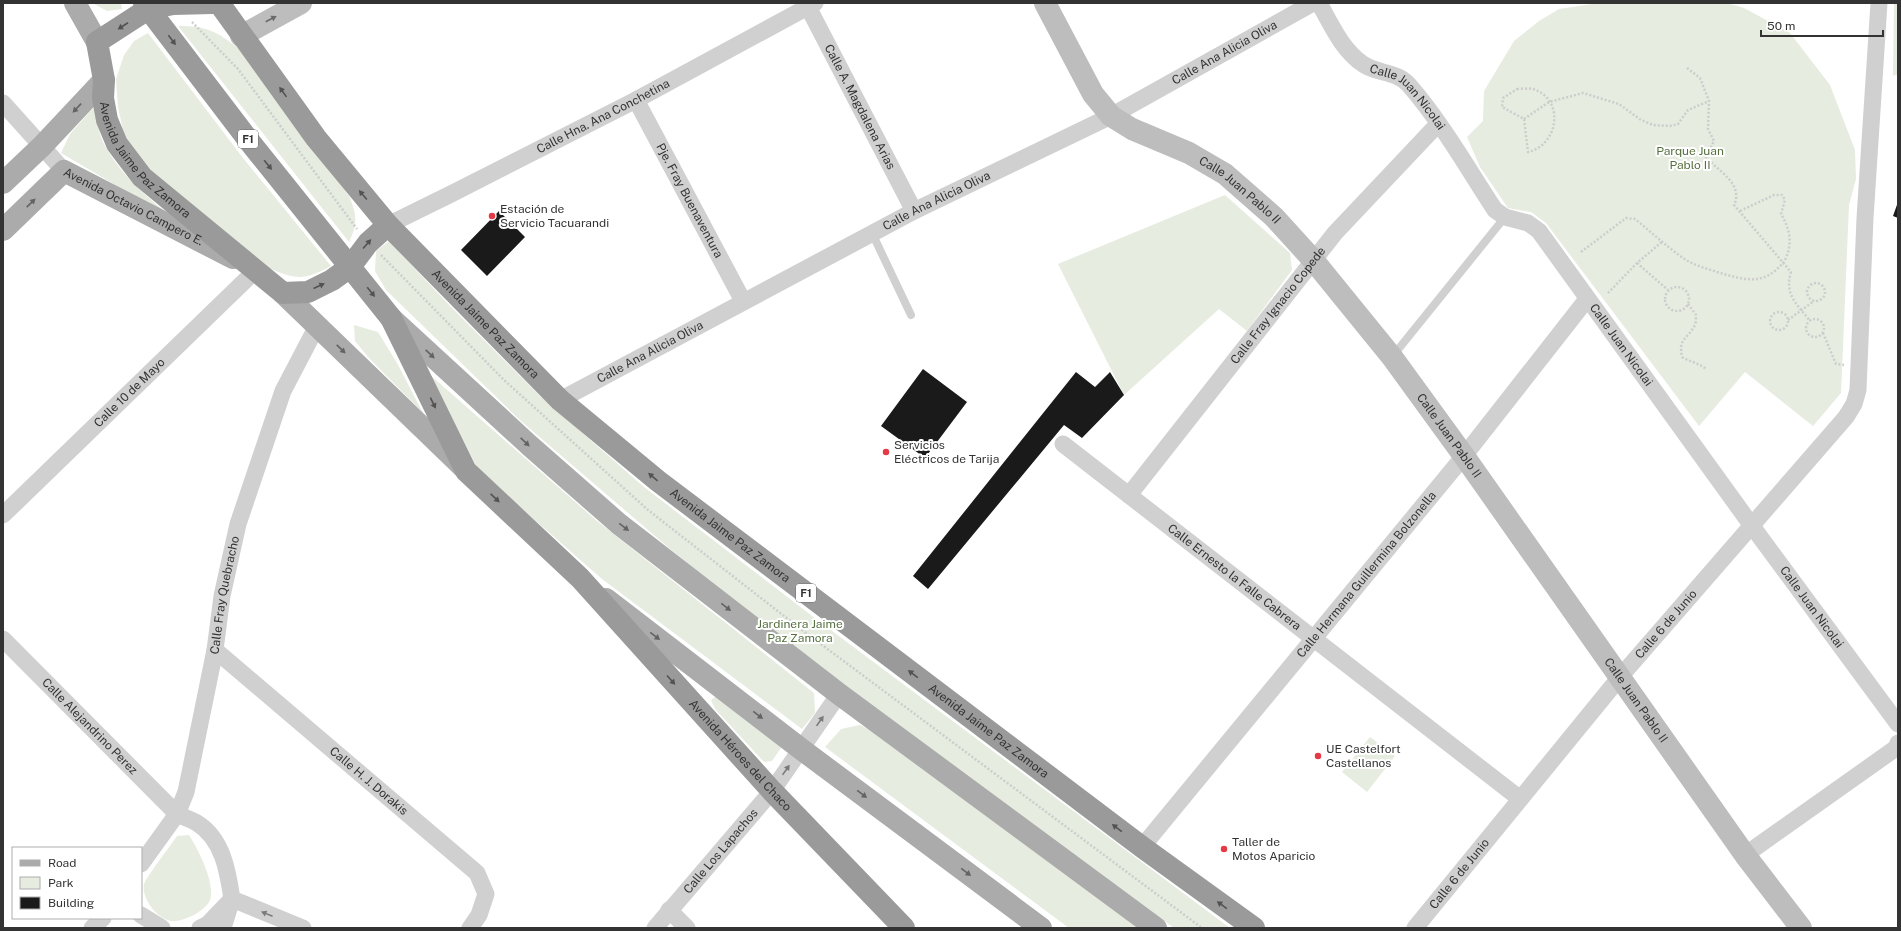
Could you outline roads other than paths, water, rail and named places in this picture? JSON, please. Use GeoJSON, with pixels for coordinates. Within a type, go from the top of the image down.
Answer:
{"type":"FeatureCollection","features":[{"type":"Feature","properties":{"kind":"highway"},"geometry":{"type":"LineString","coordinates":[[97,42],[146,6],[212,3]]}},
{"type":"Feature","properties":{"kind":"highway","name":"Avenida Jaime Paz Zamora"},"geometry":{"type":"LineString","coordinates":[[219,3],[241,36],[316,138],[388,225],[560,400],[658,481],[1142,847],[1254,928]]}},
{"type":"Feature","properties":{"kind":"highway","name":"F1"},"geometry":{"type":"LineString","coordinates":[[146,6],[253,146],[391,318],[466,471]]}},
{"type":"Feature","properties":{"kind":"highway","name":"Avenida Jaime Paz Zamora"},"geometry":{"type":"LineString","coordinates":[[97,42],[104,80],[103,98],[107,120],[117,144],[142,177],[283,293]]}},
{"type":"Feature","properties":{"kind":"highway"},"geometry":{"type":"LineString","coordinates":[[283,293],[308,292],[332,280],[350,267],[368,243],[388,225]]}},
{"type":"Feature","properties":{"kind":"highway","name":"Avenida Jaime Paz Zamora"},"geometry":{"type":"LineString","coordinates":[[466,471],[580,578]]}},
{"type":"Feature","properties":{"kind":"highway","name":"Avenida Héroes del Chaco"},"geometry":{"type":"LineString","coordinates":[[580,578],[772,791],[904,928]]}},
{"type":"Feature","properties":{"kind":"main road"},"geometry":{"type":"LineString","coordinates":[[75,3],[97,42]]}},
{"type":"Feature","properties":{"kind":"main road"},"geometry":{"type":"LineString","coordinates":[[3,183],[42,146],[104,80]]}},
{"type":"Feature","properties":{"kind":"main road","name":"Avenida Octavio Campero E."},"geometry":{"type":"LineString","coordinates":[[3,230],[64,171],[256,270]]}},
{"type":"Feature","properties":{"kind":"main road","name":"Avenida Jaime Paz Zamora"},"geometry":{"type":"LineString","coordinates":[[283,293],[466,471]]}},
{"type":"Feature","properties":{"kind":"main road"},"geometry":{"type":"LineString","coordinates":[[391,318],[529,445],[619,524],[839,694],[1156,928]]}},
{"type":"Feature","properties":{"kind":"main road","name":"Avenida Jaime Paz Zamora"},"geometry":{"type":"LineString","coordinates":[[580,578],[801,749],[1041,928]]}},
{"type":"Feature","properties":{"kind":"street"},"geometry":{"type":"LineString","coordinates":[[241,36],[302,3]]}},
{"type":"Feature","properties":{"kind":"street","name":"Calle Juan Pablo II"},"geometry":{"type":"LineString","coordinates":[[1045,3],[1093,94],[1111,116],[1132,130],[1189,153],[1225,174],[1274,217],[1314,261],[1392,357],[1464,456],[1746,855],[1801,928]]}},
{"type":"Feature","properties":{"kind":"street","name":"Calle Ana Alicia Oliva"},"geometry":{"type":"LineString","coordinates":[[560,400],[914,211],[1111,116],[1313,3]]}},
{"type":"Feature","properties":{"kind":"street","name":"Calle Juan Nicolai"},"geometry":{"type":"LineString","coordinates":[[1319,3],[1347,51],[1364,65],[1398,76],[1408,84],[1438,124],[1495,210],[1505,217],[1528,223],[1539,231],[1752,526],[1898,724]]}},
{"type":"Feature","properties":{"kind":"street","name":"Calle 6 de Junio"},"geometry":{"type":"LineString","coordinates":[[1415,928],[1519,798],[1620,677],[1846,417],[1854,404],[1858,390],[1865,218],[1879,3]]}},
{"type":"Feature","properties":{"kind":"street","name":"Calle Hna. Ana Conchetina"},"geometry":{"type":"LineString","coordinates":[[388,225],[636,100],[809,4]]}},
{"type":"Feature","properties":{"kind":"street","name":"Calle A. Magdalena Arias"},"geometry":{"type":"LineString","coordinates":[[809,4],[914,211]]}},
{"type":"Feature","properties":{"kind":"street","name":"Pje. Fray Buenaventura"},"geometry":{"type":"LineString","coordinates":[[636,100],[743,301]]}},
{"type":"Feature","properties":{"kind":"street"},"geometry":{"type":"LineString","coordinates":[[3,103],[64,171]]}},
{"type":"Feature","properties":{"kind":"street","name":"Calle Fray Ignacio Copede"},"geometry":{"type":"LineString","coordinates":[[1129,495],[1335,233],[1438,124]]}},
{"type":"Feature","properties":{"kind":"street","name":"Calle 10 de Mayo"},"geometry":{"type":"LineString","coordinates":[[3,515],[256,270]]}},
{"type":"Feature","properties":{"kind":"street","name":"Calle Hermana Guillermina Bolzonella"},"geometry":{"type":"LineString","coordinates":[[1142,847],[1464,456],[1587,299]]}},
{"type":"Feature","properties":{"kind":"street","name":"Calle Fray Quebracho"},"geometry":{"type":"LineString","coordinates":[[142,863],[177,814],[186,792],[214,650],[222,596],[238,524],[283,391],[318,326]]}},
{"type":"Feature","properties":{"kind":"street","name":"Calle Ernesto la Falle Cabrera"},"geometry":{"type":"LineString","coordinates":[[1063,444],[1519,798]]}},
{"type":"Feature","properties":{"kind":"street","name":"Calle Alejandrino Perez"},"geometry":{"type":"LineString","coordinates":[[3,639],[177,814],[198,824],[217,843],[228,872],[232,899]]}},
{"type":"Feature","properties":{"kind":"street","name":"Calle H. J. Dorakis"},"geometry":{"type":"LineString","coordinates":[[214,650],[477,872],[486,894],[479,915],[470,928]]}},
{"type":"Feature","properties":{"kind":"street","name":"Calle Los Lapachos"},"geometry":{"type":"LineString","coordinates":[[655,928],[772,791],[839,694]]}},
{"type":"Feature","properties":{"kind":"street"},"geometry":{"type":"LineString","coordinates":[[1746,855],[1896,748],[1898,743]]}},
{"type":"Feature","properties":{"kind":"street"},"geometry":{"type":"LineString","coordinates":[[200,928],[208,924],[232,899]]}},
{"type":"Feature","properties":{"kind":"street"},"geometry":{"type":"LineString","coordinates":[[223,928],[232,899]]}},
{"type":"Feature","properties":{"kind":"street"},"geometry":{"type":"LineString","coordinates":[[232,899],[303,928]]}},
{"type":"Feature","properties":{"kind":"street"},"geometry":{"type":"LineString","coordinates":[[669,910],[687,928]]}},
{"type":"Feature","properties":{"kind":"street"},"geometry":{"type":"LineString","coordinates":[[142,916],[162,928]]}},
{"type":"Feature","properties":{"kind":"street"},"geometry":{"type":"LineString","coordinates":[[92,928],[102,919]]}},
{"type":"Feature","properties":{"kind":"lane"},"geometry":{"type":"LineString","coordinates":[[1392,357],[1505,217]]}},
{"type":"Feature","properties":{"kind":"lane"},"geometry":{"type":"LineString","coordinates":[[872,233],[911,315]]}},
{"type":"Feature","properties":{"kind":"place","name":"Estación de Servicio Tacuarandi"},"geometry":{"type":"Point","coordinates":[492,216]}},
{"type":"Feature","properties":{"kind":"place","name":"Servicios Eléctricos de Tarija"},"geometry":{"type":"Point","coordinates":[886,452]}},
{"type":"Feature","properties":{"kind":"place","name":"UE Castelfort Castellanos"},"geometry":{"type":"Point","coordinates":[1318,756]}},
{"type":"Feature","properties":{"kind":"place","name":"Taller de Motos Aparicio"},"geometry":{"type":"Point","coordinates":[1224,849]}},
{"type":"Feature","properties":{"kind":"park label","name":"Parque Juan Pablo II"},"geometry":{"type":"Point","coordinates":[1690,158]}},
{"type":"Feature","properties":{"kind":"park label","name":"Jardinera Jaime Paz Zamora"},"geometry":{"type":"Point","coordinates":[800,631]}}]}
